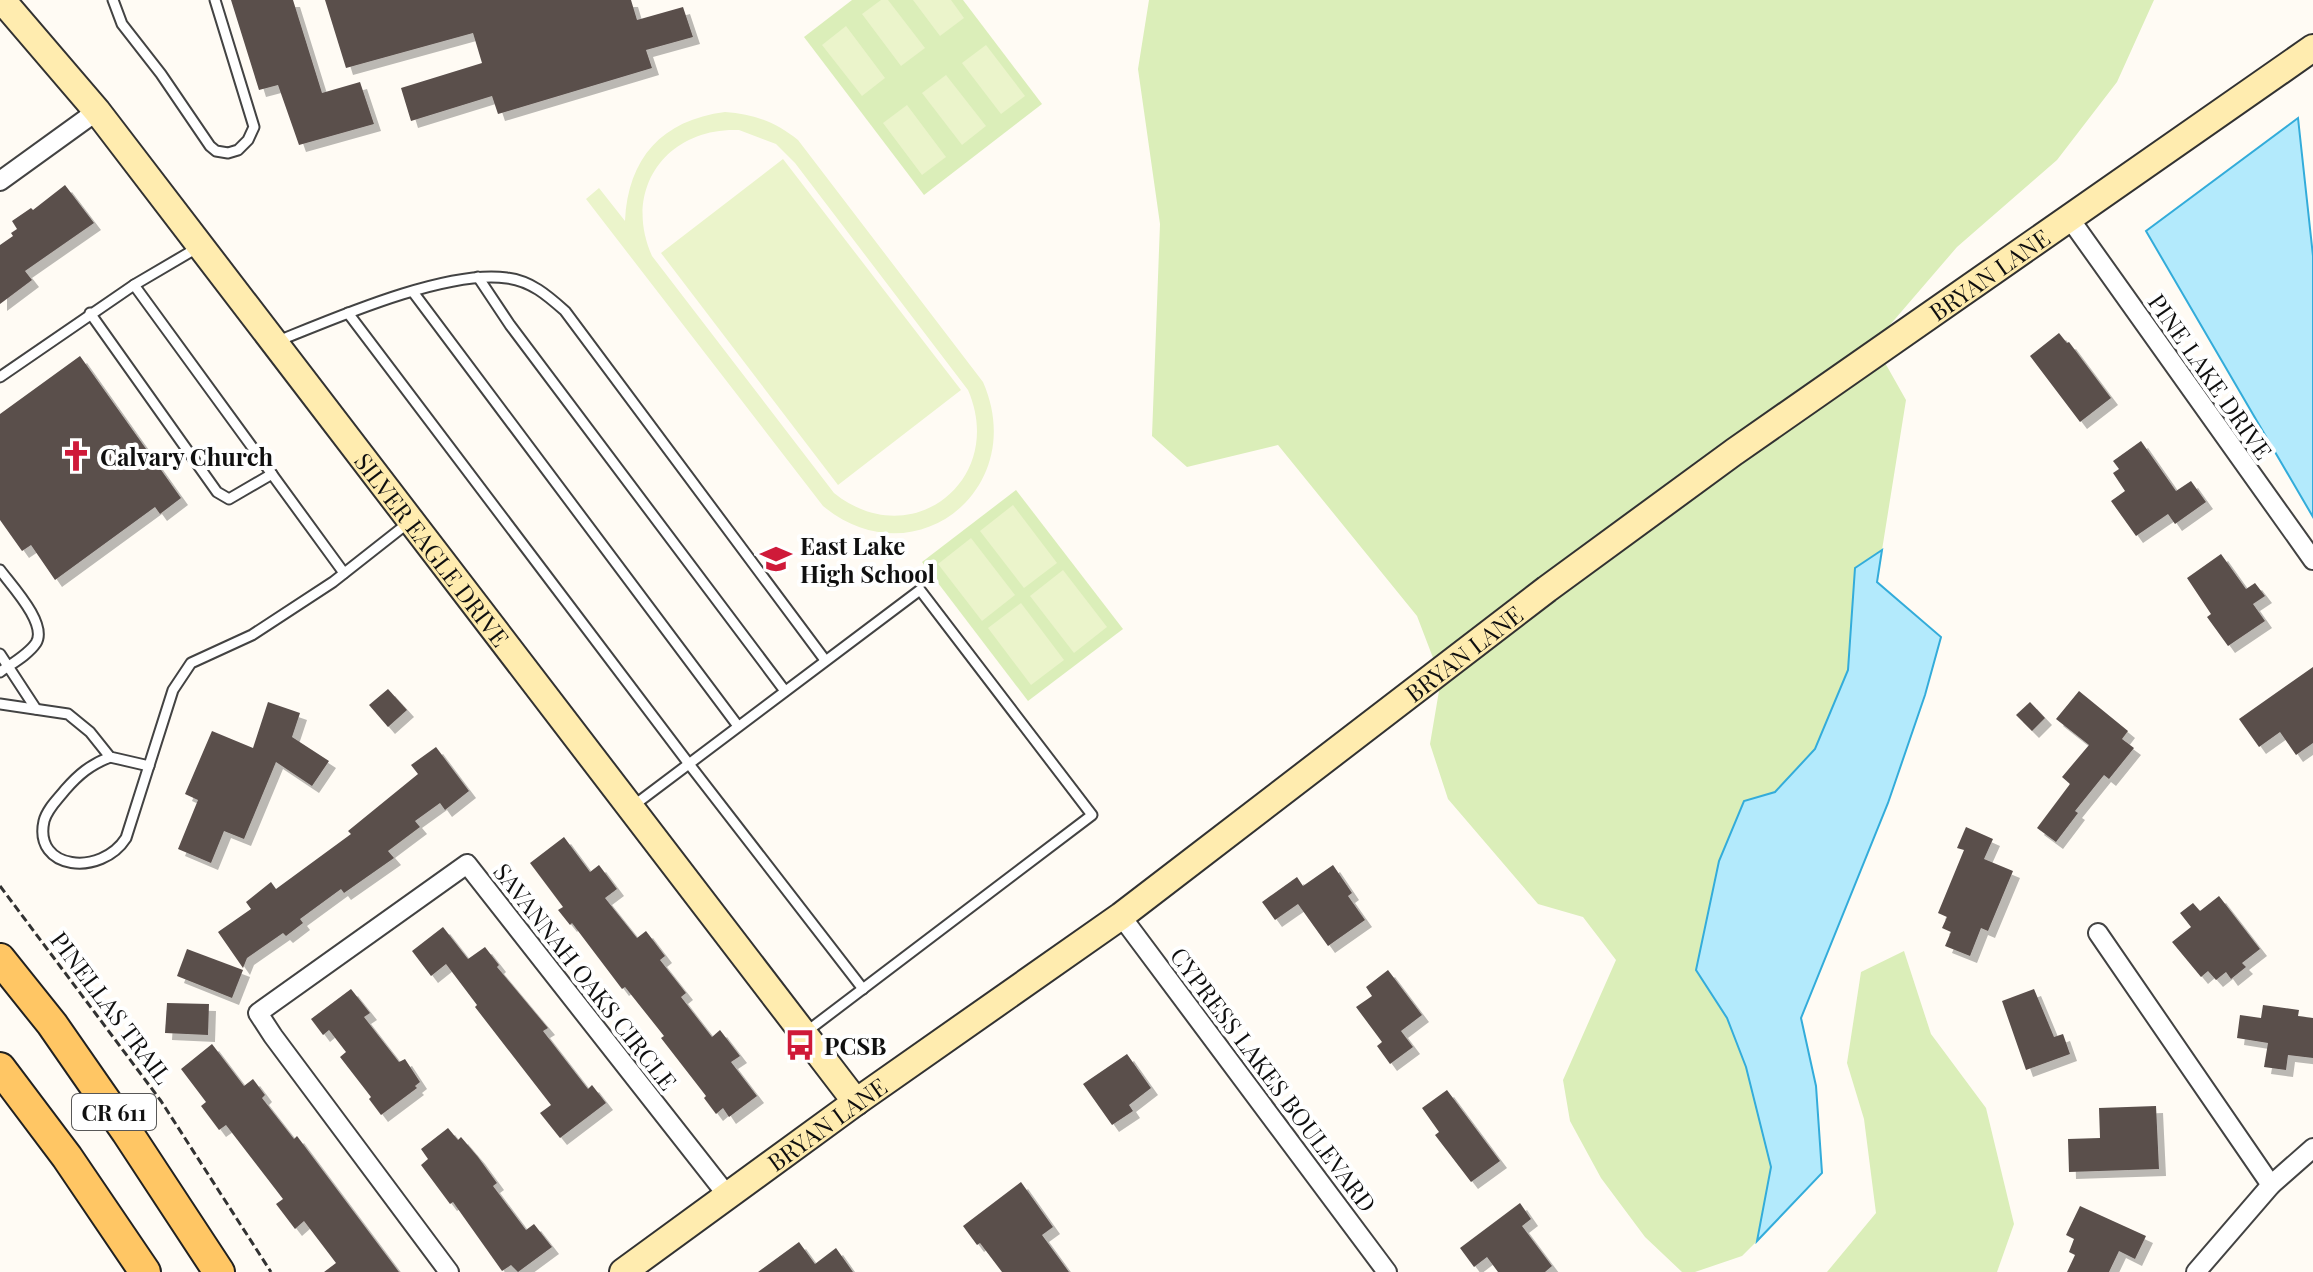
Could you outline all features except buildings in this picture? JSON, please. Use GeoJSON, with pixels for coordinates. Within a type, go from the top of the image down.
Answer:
{"type":"FeatureCollection","features":[{"type":"Feature","properties":{"kind":"main road","name":"CR 611"},"geometry":{"type":"LineString","coordinates":[[0,959],[52,1024],[219,1272]]}},
{"type":"Feature","properties":{"kind":"main road","name":"CR 611"},"geometry":{"type":"LineString","coordinates":[[0,1068],[67,1157],[145,1272]]}},
{"type":"Feature","properties":{"kind":"street","name":"SILVER EAGLE DRIVE"},"geometry":{"type":"LineString","coordinates":[[2,0],[97,111],[856,1102]]}},
{"type":"Feature","properties":{"kind":"street","name":"BRYAN LANE"},"geometry":{"type":"LineString","coordinates":[[635,1269],[727,1195],[1121,916],[1547,589],[1709,470],[2313,48]]}},
{"type":"Feature","properties":{"kind":"street"},"geometry":{"type":"LineString","coordinates":[[0,181],[97,111]]}},
{"type":"Feature","properties":{"kind":"street","name":"PINE LAKE DRIVE"},"geometry":{"type":"LineString","coordinates":[[2070,219],[2313,560]]}},
{"type":"Feature","properties":{"kind":"street","name":"SAVANNAH OAKS CIRCLE"},"geometry":{"type":"LineString","coordinates":[[449,1272],[258,1013],[467,864],[727,1195]]}},
{"type":"Feature","properties":{"kind":"street","name":"CYPRESS LAKES BOULEVARD"},"geometry":{"type":"LineString","coordinates":[[1121,916],[1387,1272]]}},
{"type":"Feature","properties":{"kind":"street"},"geometry":{"type":"LineString","coordinates":[[2098,933],[2271,1185]]}},
{"type":"Feature","properties":{"kind":"street"},"geometry":{"type":"LineString","coordinates":[[2196,1272],[2271,1185],[2313,1148]]}},
{"type":"Feature","properties":{"kind":"lane"},"geometry":{"type":"LineString","coordinates":[[113,0],[122,24],[161,74],[203,140],[216,151],[228,153],[238,150],[248,140],[254,127],[215,0]]}},
{"type":"Feature","properties":{"kind":"lane"},"geometry":{"type":"LineString","coordinates":[[0,377],[90,313],[200,246]]}},
{"type":"Feature","properties":{"kind":"lane"},"geometry":{"type":"LineString","coordinates":[[274,343],[348,313],[469,276],[508,278],[539,289],[565,311],[825,660]]}},
{"type":"Feature","properties":{"kind":"lane"},"geometry":{"type":"LineString","coordinates":[[478,277],[510,325],[785,691]]}},
{"type":"Feature","properties":{"kind":"lane"},"geometry":{"type":"LineString","coordinates":[[134,285],[344,573]]}},
{"type":"Feature","properties":{"kind":"lane"},"geometry":{"type":"LineString","coordinates":[[413,292],[738,726]]}},
{"type":"Feature","properties":{"kind":"lane"},"geometry":{"type":"LineString","coordinates":[[90,313],[217,492],[229,499],[272,474]]}},
{"type":"Feature","properties":{"kind":"lane"},"geometry":{"type":"LineString","coordinates":[[348,313],[863,989]]}},
{"type":"Feature","properties":{"kind":"lane"},"geometry":{"type":"LineString","coordinates":[[149,766],[110,757],[92,764],[79,774],[44,820],[51,850],[72,864],[85,865],[119,850],[126,838],[149,766],[173,690],[191,663],[252,635],[344,573],[411,521]]}},
{"type":"Feature","properties":{"kind":"lane"},"geometry":{"type":"LineString","coordinates":[[0,570],[34,616],[39,634],[30,650],[4,669]]}},
{"type":"Feature","properties":{"kind":"lane"},"geometry":{"type":"LineString","coordinates":[[631,808],[920,590],[1092,815],[804,1034]]}},
{"type":"Feature","properties":{"kind":"lane"},"geometry":{"type":"LineString","coordinates":[[0,654],[4,669],[36,709]]}},
{"type":"Feature","properties":{"kind":"lane"},"geometry":{"type":"LineString","coordinates":[[0,704],[68,714],[90,732],[110,757]]}},
{"type":"Feature","properties":{"kind":"path","name":"PINELLAS TRAIL"},"geometry":{"type":"LineString","coordinates":[[0,886],[161,1101],[271,1272]]}},
{"type":"Feature","properties":{"kind":"green space"},"geometry":{"type":"Polygon","coordinates":[[[852,0],[963,0],[1042,104],[924,195],[804,37],[852,0]]]}},
{"type":"Feature","properties":{"kind":"green space"},"geometry":{"type":"Polygon","coordinates":[[[881,0],[888,0],[925,48],[901,66],[862,14],[881,0]]]}},
{"type":"Feature","properties":{"kind":"green space"},"geometry":{"type":"Polygon","coordinates":[[[913,0],[951,0],[964,18],[940,36],[913,0]]]}},
{"type":"Feature","properties":{"kind":"green space"},"geometry":{"type":"Polygon","coordinates":[[[1149,0],[2154,0],[2117,82],[2057,160],[1957,247],[1877,340],[1435,663],[1417,616],[1278,445],[1187,467],[1152,436],[1160,224],[1138,69],[1149,0]]]}},
{"type":"Feature","properties":{"kind":"green space"},"geometry":{"type":"Polygon","coordinates":[[[846,26],[885,78],[862,96],[822,45],[846,26]]]}},
{"type":"Feature","properties":{"kind":"green space"},"geometry":{"type":"Polygon","coordinates":[[[986,45],[1025,96],[1001,114],[962,63],[986,45]]]}},
{"type":"Feature","properties":{"kind":"green space"},"geometry":{"type":"Polygon","coordinates":[[[946,75],[986,126],[962,145],[922,93],[946,75]]]}},
{"type":"Feature","properties":{"kind":"green space"},"geometry":{"type":"Polygon","coordinates":[[[907,105],[946,157],[922,175],[883,123],[907,105]]]}},
{"type":"Feature","properties":{"kind":"green space"},"geometry":{"type":"Polygon","coordinates":[[[725,112],[755,117],[781,128],[798,140],[983,382],[993,421],[991,457],[977,488],[955,512],[926,528],[893,533],[858,527],[823,506],[586,199],[599,188],[625,221],[633,179],[652,146],[666,133],[703,116],[725,112]],[[739,130],[713,132],[691,139],[672,151],[657,167],[647,186],[643,208],[644,231],[652,256],[834,493],[863,510],[893,516],[921,511],[944,498],[963,478],[974,453],[977,423],[968,390],[795,163],[776,144],[739,130]]]}},
{"type":"Feature","properties":{"kind":"green space"},"geometry":{"type":"Polygon","coordinates":[[[783,159],[961,390],[838,485],[661,253],[783,159]]]}},
{"type":"Feature","properties":{"kind":"green space"},"geometry":{"type":"Polygon","coordinates":[[[1884,361],[1906,400],[1882,550],[1855,568],[1848,670],[1815,749],[1775,793],[1696,969],[1727,1018],[1746,1067],[1771,1167],[1757,1241],[1742,1256],[1695,1272],[1682,1272],[1645,1237],[1601,1178],[1570,1121],[1563,1080],[1616,960],[1583,917],[1538,904],[1448,799],[1430,744],[1440,685],[1740,460],[1884,361]]]}},
{"type":"Feature","properties":{"kind":"green space"},"geometry":{"type":"Polygon","coordinates":[[[1016,490],[1123,629],[1028,701],[922,562],[1016,490]]]}},
{"type":"Feature","properties":{"kind":"green space"},"geometry":{"type":"Polygon","coordinates":[[[1013,505],[1057,563],[1024,588],[980,531],[1013,505]]]}},
{"type":"Feature","properties":{"kind":"green space"},"geometry":{"type":"Polygon","coordinates":[[[971,538],[1015,595],[982,621],[938,564],[971,538]]]}},
{"type":"Feature","properties":{"kind":"green space"},"geometry":{"type":"Polygon","coordinates":[[[1063,570],[1107,627],[1074,653],[1030,596],[1063,570]]]}},
{"type":"Feature","properties":{"kind":"green space"},"geometry":{"type":"Polygon","coordinates":[[[1021,603],[1064,660],[1031,685],[988,628],[1021,603]]]}},
{"type":"Feature","properties":{"kind":"green space"},"geometry":{"type":"Polygon","coordinates":[[[1904,951],[1931,1034],[1986,1108],[2014,1224],[1997,1272],[1827,1272],[1876,1213],[1864,1119],[1847,1063],[1861,972],[1904,951]]]}},
{"type":"Feature","properties":{"kind":"water"},"geometry":{"type":"Polygon","coordinates":[[[2298,118],[2313,256],[2313,517],[2146,231],[2298,118]]]}},
{"type":"Feature","properties":{"kind":"water"},"geometry":{"type":"Polygon","coordinates":[[[1882,550],[1877,582],[1941,637],[1888,803],[1801,1018],[1816,1086],[1822,1173],[1757,1241],[1771,1167],[1746,1067],[1727,1018],[1696,970],[1719,861],[1744,801],[1775,792],[1815,749],[1848,670],[1855,568],[1882,550]]]}},
{"type":"Feature","properties":{"kind":"place","name":"Calvary Church"},"geometry":{"type":"Point","coordinates":[76,456]}},
{"type":"Feature","properties":{"kind":"place","name":"East Lake High School"},"geometry":{"type":"Point","coordinates":[776,559]}},
{"type":"Feature","properties":{"kind":"place","name":"PCSB"},"geometry":{"type":"Point","coordinates":[800,1045]}}]}
